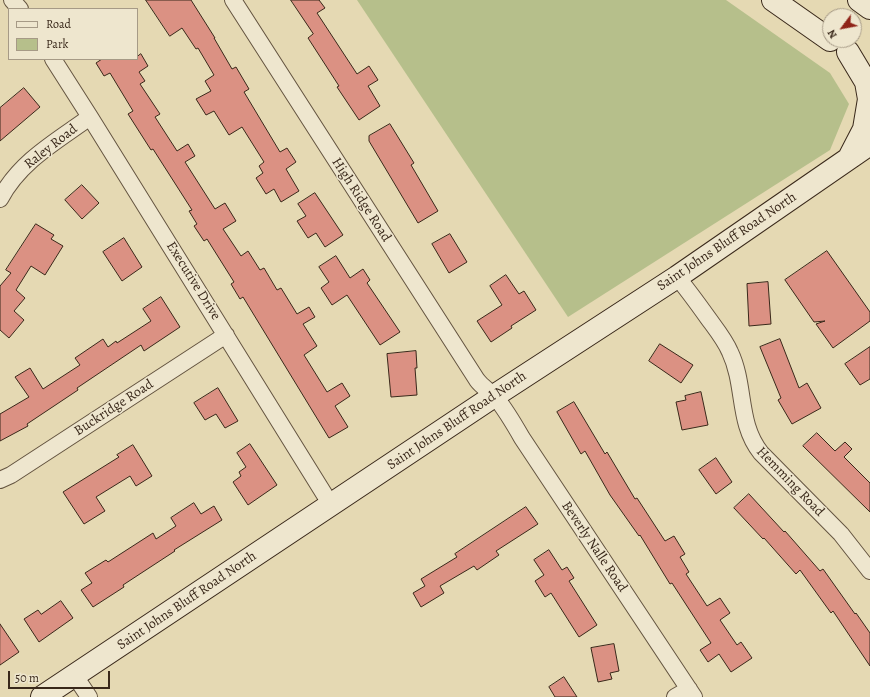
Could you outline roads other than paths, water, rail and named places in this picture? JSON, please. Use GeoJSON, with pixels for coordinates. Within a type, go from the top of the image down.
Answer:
{"type":"FeatureCollection","features":[{"type":"Feature","properties":{"kind":"main road"},"geometry":{"type":"LineString","coordinates":[[773,0],[822,34]]}},
{"type":"Feature","properties":{"kind":"main road"},"geometry":{"type":"LineString","coordinates":[[859,0],[870,8]]}},
{"type":"Feature","properties":{"kind":"main road"},"geometry":{"type":"LineString","coordinates":[[839,48],[866,82],[869,99],[864,129],[849,158]]}},
{"type":"Feature","properties":{"kind":"main road"},"geometry":{"type":"LineString","coordinates":[[842,48],[870,67]]}},
{"type":"Feature","properties":{"kind":"main road","name":"Saint Johns Bluff Road North"},"geometry":{"type":"LineString","coordinates":[[42,697],[677,276],[870,144]]}},
{"type":"Feature","properties":{"kind":"street"},"geometry":{"type":"LineString","coordinates":[[12,0],[19,8]]}},
{"type":"Feature","properties":{"kind":"street","name":"High Ridge Road"},"geometry":{"type":"LineString","coordinates":[[233,0],[477,380],[482,387],[494,396]]}},
{"type":"Feature","properties":{"kind":"street","name":"Executive Drive"},"geometry":{"type":"LineString","coordinates":[[54,60],[331,505]]}},
{"type":"Feature","properties":{"kind":"street","name":"Raley Road"},"geometry":{"type":"LineString","coordinates":[[0,199],[16,176],[31,159],[90,117]]}},
{"type":"Feature","properties":{"kind":"street","name":"Hemming Road"},"geometry":{"type":"LineString","coordinates":[[677,276],[719,333],[730,352],[738,375],[746,423],[754,444],[761,454],[841,534],[870,571]]}},
{"type":"Feature","properties":{"kind":"street","name":"Buckridge Road"},"geometry":{"type":"LineString","coordinates":[[0,480],[226,335]]}},
{"type":"Feature","properties":{"kind":"street","name":"Beverly Nalle Road"},"geometry":{"type":"LineString","coordinates":[[494,396],[505,409],[686,694]]}},
{"type":"Feature","properties":{"kind":"street"},"geometry":{"type":"LineString","coordinates":[[74,676],[89,697]]}}]}
